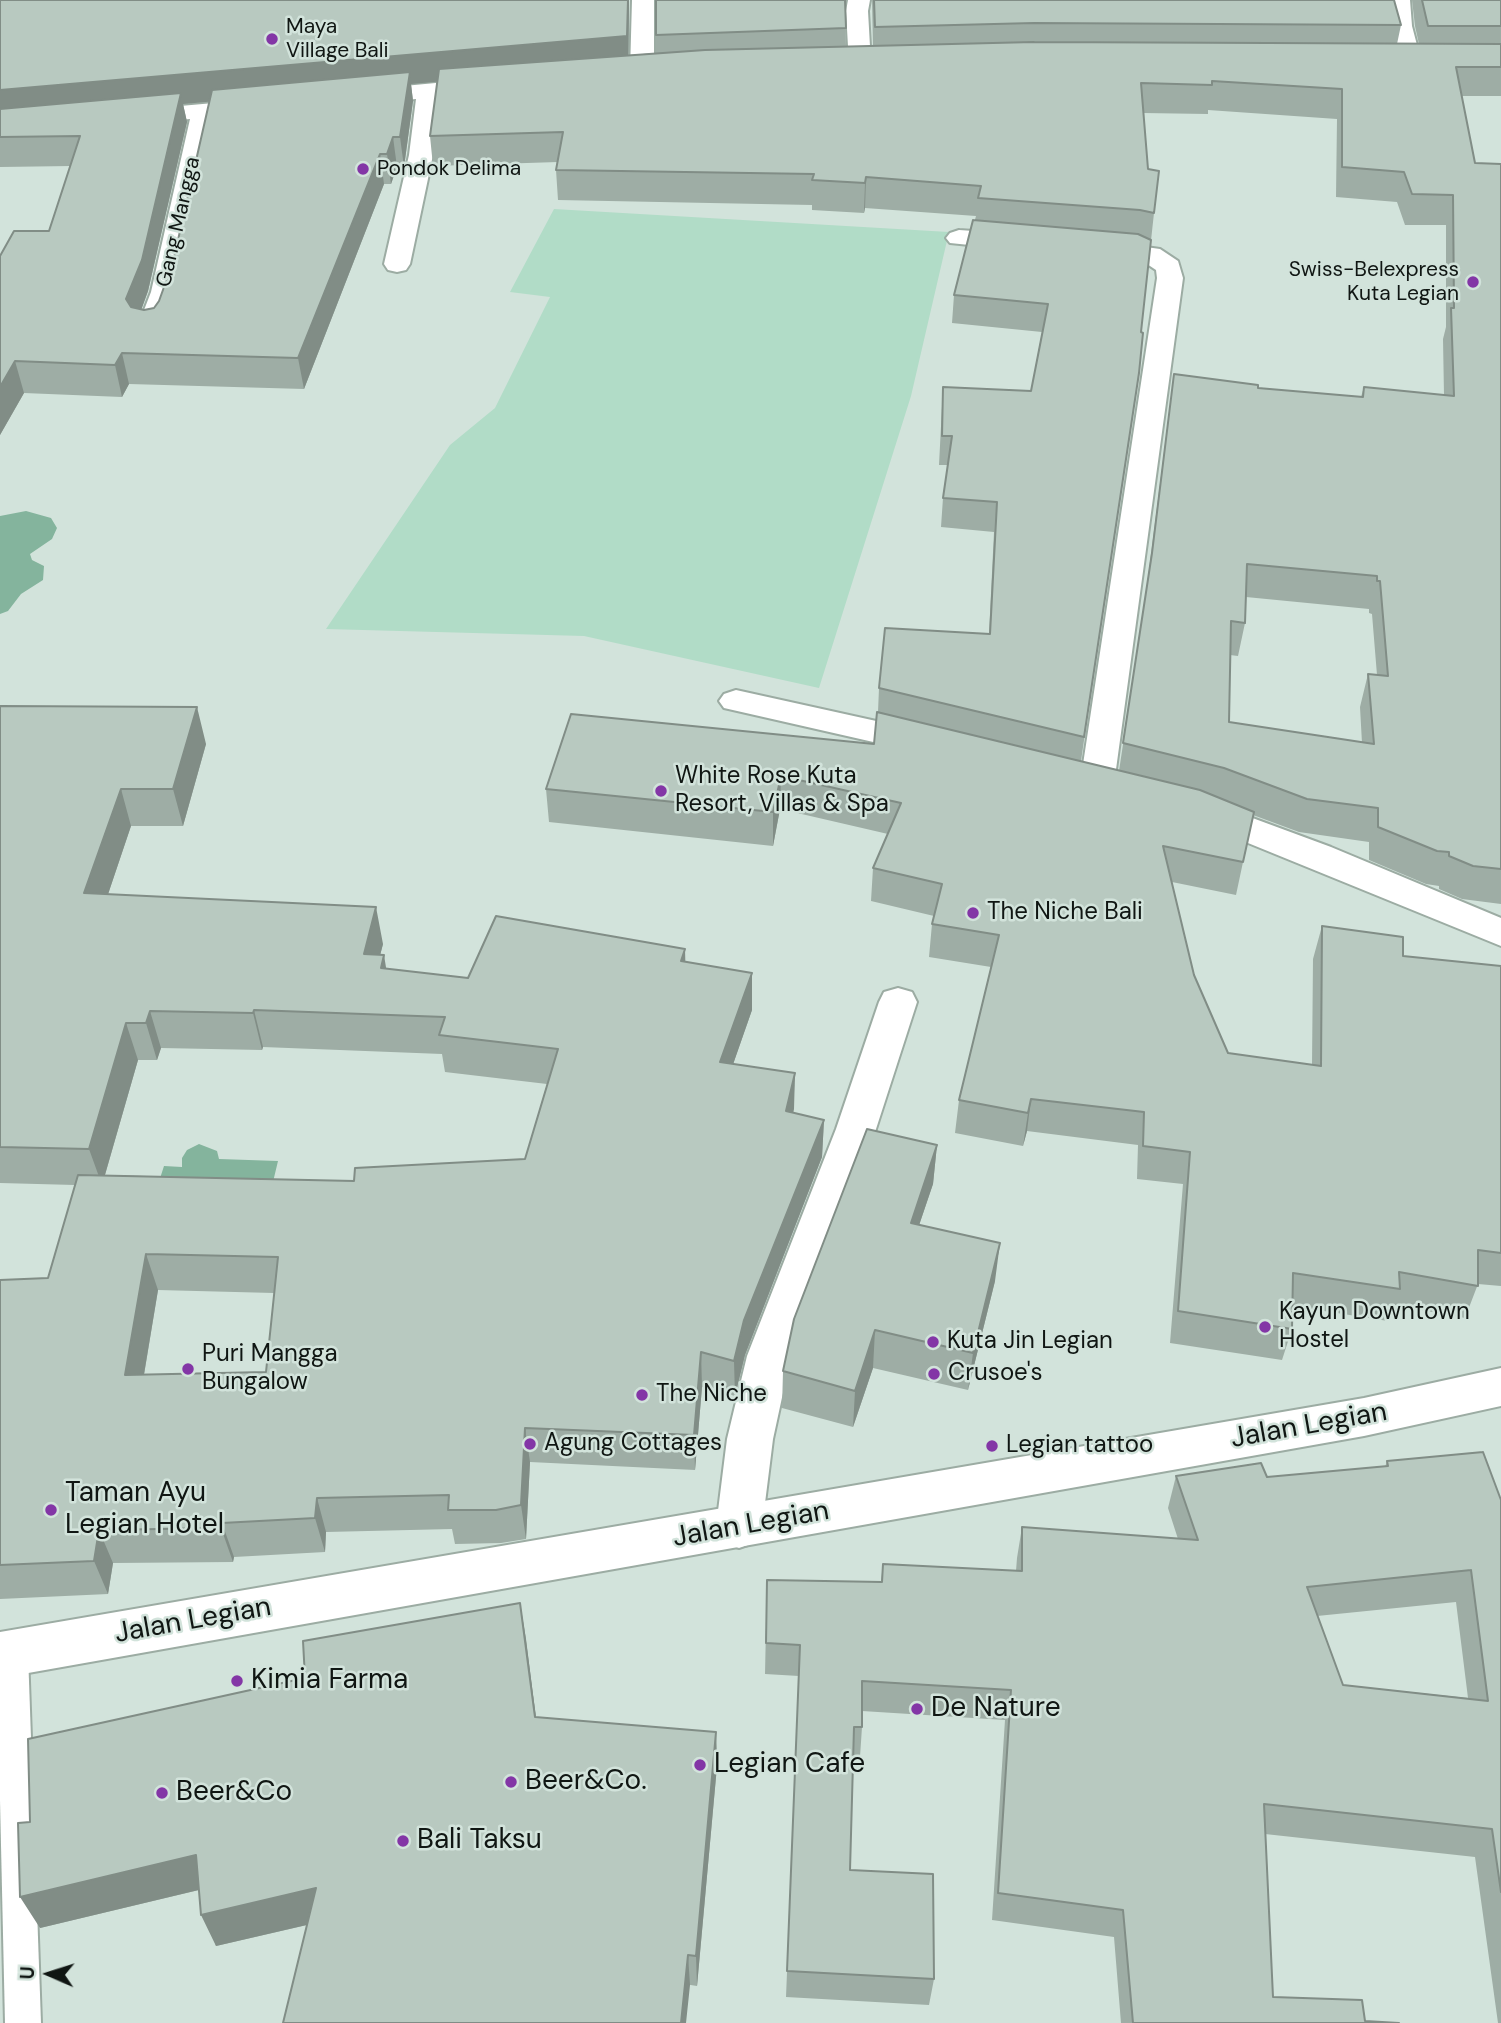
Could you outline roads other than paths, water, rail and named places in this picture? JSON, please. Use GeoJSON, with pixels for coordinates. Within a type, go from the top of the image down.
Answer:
{"type":"FeatureCollection","features":[{"type":"Feature","properties":{"kind":"street"},"geometry":{"type":"LineString","coordinates":[[643,0],[631,73],[667,71]]}},
{"type":"Feature","properties":{"kind":"street"},"geometry":{"type":"LineString","coordinates":[[859,0],[857,11],[860,64]]}},
{"type":"Feature","properties":{"kind":"street"},"geometry":{"type":"LineString","coordinates":[[1398,0],[1401,64],[1437,64]]}},
{"type":"Feature","properties":{"kind":"street"},"geometry":{"type":"LineString","coordinates":[[833,65],[886,64]]}},
{"type":"Feature","properties":{"kind":"street"},"geometry":{"type":"LineString","coordinates":[[336,99],[517,82]]}},
{"type":"Feature","properties":{"kind":"street"},"geometry":{"type":"LineString","coordinates":[[397,264],[421,155],[429,90]]}},
{"type":"Feature","properties":{"kind":"street"},"geometry":{"type":"LineString","coordinates":[[108,120],[283,104]]}},
{"type":"Feature","properties":{"kind":"street","name":"Gang Mangga"},"geometry":{"type":"LineString","coordinates":[[150,331],[164,292],[204,111]]}},
{"type":"Feature","properties":{"kind":"street"},"geometry":{"type":"LineString","coordinates":[[959,238],[1136,251],[1151,255],[1169,267],[1170,278],[1098,784]]}},
{"type":"Feature","properties":{"kind":"street"},"geometry":{"type":"LineString","coordinates":[[736,701],[959,750]]}},
{"type":"Feature","properties":{"kind":"street"},"geometry":{"type":"LineString","coordinates":[[1164,801],[1204,812],[1318,856],[1501,933]]}},
{"type":"Feature","properties":{"kind":"street"},"geometry":{"type":"LineString","coordinates":[[739,1527],[750,1439],[769,1356],[856,1129],[898,1002]]}},
{"type":"Feature","properties":{"kind":"street","name":"Jalan Legian"},"geometry":{"type":"LineString","coordinates":[[6,1654],[1364,1417],[1501,1387]]}},
{"type":"Feature","properties":{"kind":"lane"},"geometry":{"type":"LineString","coordinates":[[6,1654],[20,2013],[23,2023]]}},
{"type":"Feature","properties":{"kind":"place","name":"Maya Village Bali"},"geometry":{"type":"Point","coordinates":[272,39]}},
{"type":"Feature","properties":{"kind":"place","name":"Pondok Delima"},"geometry":{"type":"Point","coordinates":[363,169]}},
{"type":"Feature","properties":{"kind":"place","name":"Swiss-Belexpress Kuta Legian"},"geometry":{"type":"Point","coordinates":[1473,282]}},
{"type":"Feature","properties":{"kind":"place","name":"White Rose Kuta Resort, Villas & Spa"},"geometry":{"type":"Point","coordinates":[661,791]}},
{"type":"Feature","properties":{"kind":"place","name":"The Niche Bali"},"geometry":{"type":"Point","coordinates":[973,913]}},
{"type":"Feature","properties":{"kind":"place","name":"Kayun Downtown Hostel"},"geometry":{"type":"Point","coordinates":[1265,1327]}},
{"type":"Feature","properties":{"kind":"place","name":"Kuta Jin Legian"},"geometry":{"type":"Point","coordinates":[933,1342]}},
{"type":"Feature","properties":{"kind":"place","name":"Puri Mangga Bungalow"},"geometry":{"type":"Point","coordinates":[188,1369]}},
{"type":"Feature","properties":{"kind":"place","name":"Crusoe's"},"geometry":{"type":"Point","coordinates":[934,1374]}},
{"type":"Feature","properties":{"kind":"place","name":"The Niche"},"geometry":{"type":"Point","coordinates":[642,1395]}},
{"type":"Feature","properties":{"kind":"place","name":"Agung Cottages"},"geometry":{"type":"Point","coordinates":[530,1444]}},
{"type":"Feature","properties":{"kind":"place","name":"Legian tattoo"},"geometry":{"type":"Point","coordinates":[992,1446]}},
{"type":"Feature","properties":{"kind":"place","name":"Taman Ayu Legian Hotel"},"geometry":{"type":"Point","coordinates":[51,1510]}},
{"type":"Feature","properties":{"kind":"place","name":"Kimia Farma"},"geometry":{"type":"Point","coordinates":[237,1681]}},
{"type":"Feature","properties":{"kind":"place","name":"De Nature"},"geometry":{"type":"Point","coordinates":[917,1709]}},
{"type":"Feature","properties":{"kind":"place","name":"Legian Cafe"},"geometry":{"type":"Point","coordinates":[700,1765]}},
{"type":"Feature","properties":{"kind":"place","name":"Beer&Co."},"geometry":{"type":"Point","coordinates":[511,1782]}},
{"type":"Feature","properties":{"kind":"place","name":"Beer&Co"},"geometry":{"type":"Point","coordinates":[162,1793]}},
{"type":"Feature","properties":{"kind":"place","name":"Bali Taksu"},"geometry":{"type":"Point","coordinates":[403,1841]}}]}
